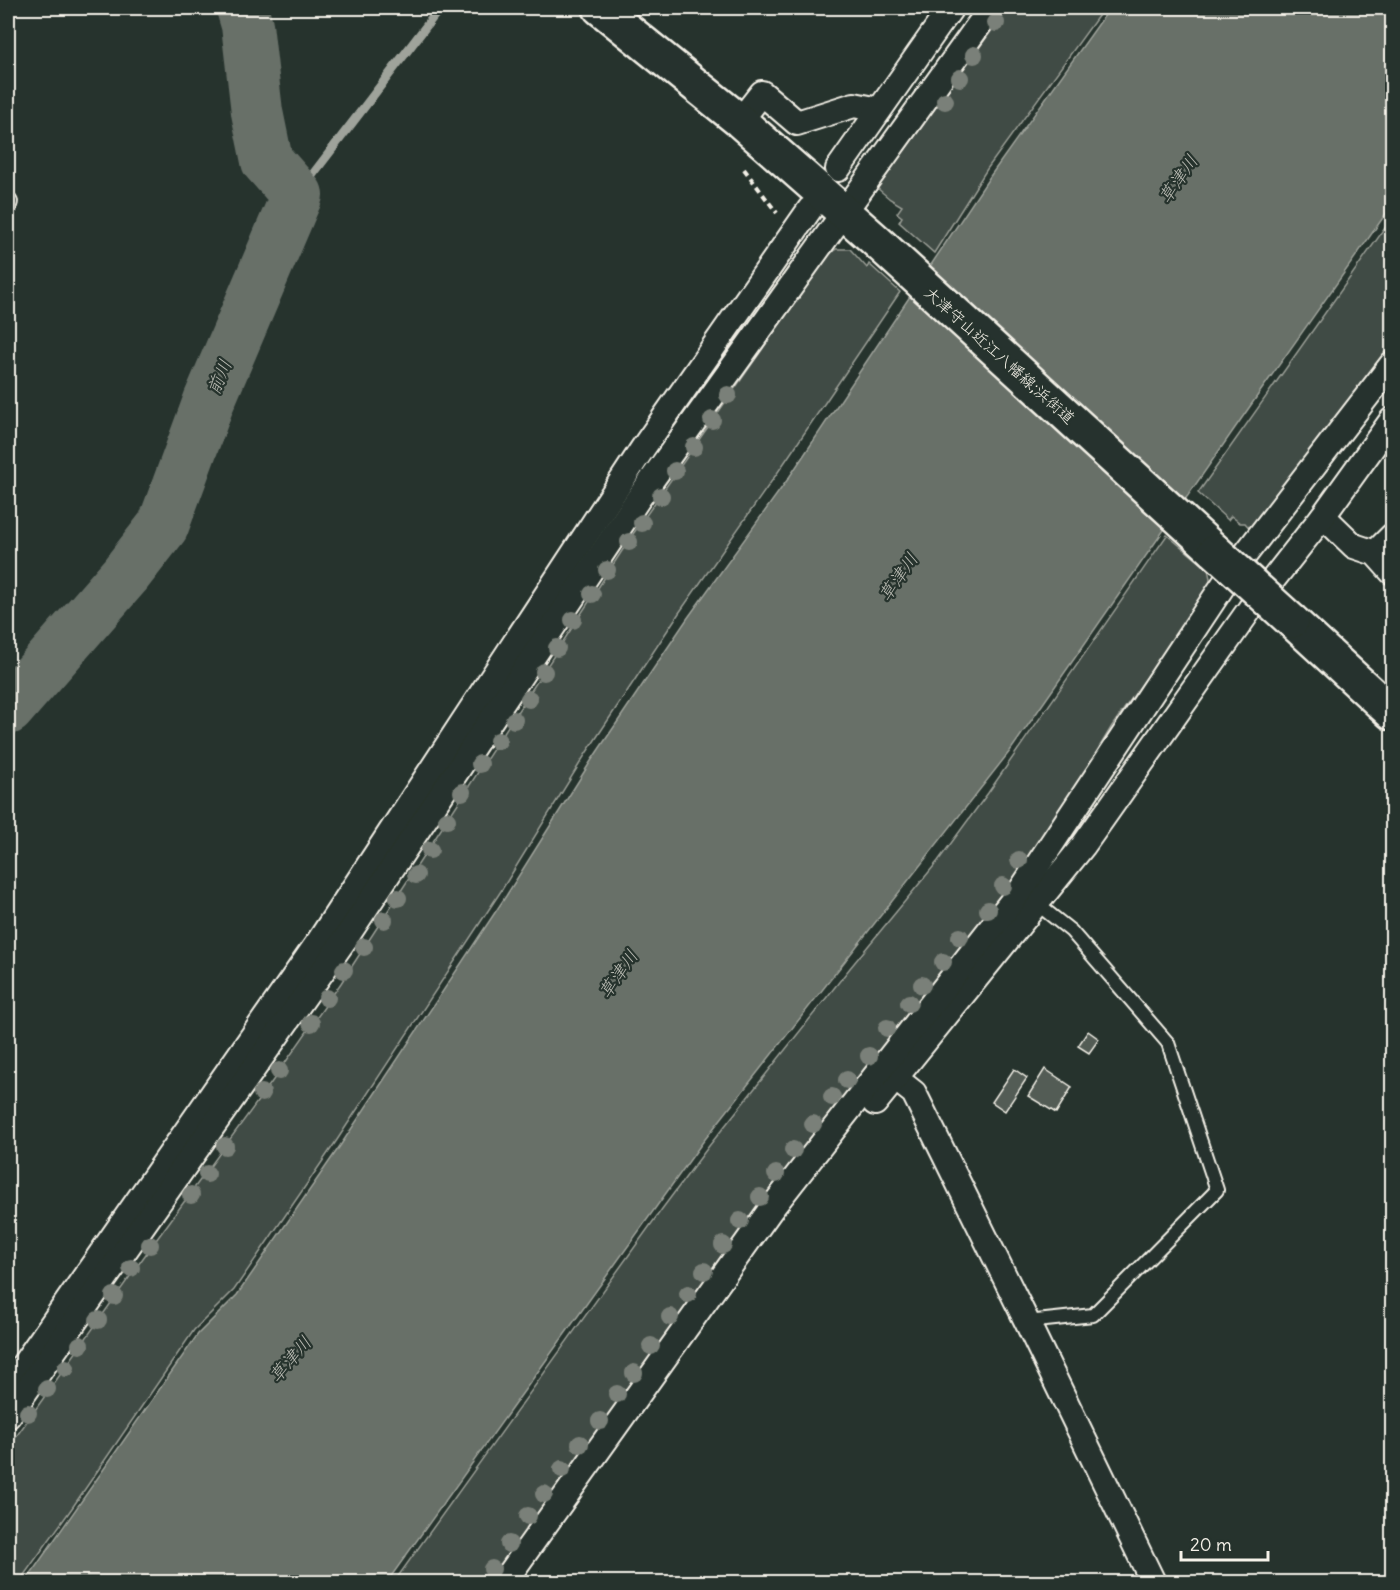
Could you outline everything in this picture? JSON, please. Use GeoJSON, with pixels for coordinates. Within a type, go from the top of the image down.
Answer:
{"type":"FeatureCollection","features":[{"type":"Feature","properties":{"kind":"main road","name":"大津守山近江八幡線;浜街道"},"geometry":{"type":"LineString","coordinates":[[600,8],[747,128],[873,238],[1232,585],[1292,621],[1392,713]]}},
{"type":"Feature","properties":{"kind":"street"},"geometry":{"type":"LineString","coordinates":[[838,169],[951,8]]}},
{"type":"Feature","properties":{"kind":"street"},"geometry":{"type":"LineString","coordinates":[[561,594],[638,499],[991,8]]}},
{"type":"Feature","properties":{"kind":"street"},"geometry":{"type":"LineString","coordinates":[[747,128],[762,93],[797,123],[854,105],[879,110]]}},
{"type":"Feature","properties":{"kind":"street"},"geometry":{"type":"LineString","coordinates":[[8,1416],[345,939],[469,734],[561,594],[643,448],[810,208]]}},
{"type":"Feature","properties":{"kind":"street"},"geometry":{"type":"LineString","coordinates":[[504,1582],[771,1209],[1021,890],[1232,585],[1392,364]]}},
{"type":"Feature","properties":{"kind":"street"},"geometry":{"type":"LineString","coordinates":[[1040,898],[1070,840],[1232,585],[1275,542],[1392,388]]}},
{"type":"Feature","properties":{"kind":"street"},"geometry":{"type":"LineString","coordinates":[[525,1582],[778,1224],[1083,846],[1250,609],[1323,516],[1392,420]]}},
{"type":"Feature","properties":{"kind":"street"},"geometry":{"type":"LineString","coordinates":[[1323,516],[1354,546],[1375,553],[1392,572]]}},
{"type":"Feature","properties":{"kind":"street"},"geometry":{"type":"LineString","coordinates":[[1375,553],[1392,536]]}},
{"type":"Feature","properties":{"kind":"street"},"geometry":{"type":"LineString","coordinates":[[8,1387],[319,941],[469,734]]}},
{"type":"Feature","properties":{"kind":"street"},"geometry":{"type":"LineString","coordinates":[[895,1078],[914,1093],[1153,1582]]}},
{"type":"Feature","properties":{"kind":"lane"},"geometry":{"type":"LineString","coordinates":[[8,197],[11,202],[8,212]]}},
{"type":"Feature","properties":{"kind":"lane"},"geometry":{"type":"LineString","coordinates":[[1027,1322],[1093,1315],[1217,1190],[1168,1043],[1040,898]]}},
{"type":"Feature","properties":{"kind":"path"},"geometry":{"type":"LineString","coordinates":[[747,128],[739,162],[793,234]]}},
{"type":"Feature","properties":{"kind":"shaded area"},"geometry":{"type":"Polygon","coordinates":[[[1008,8],[1104,8],[987,169],[934,253],[899,222],[902,217],[897,213],[902,206],[877,188],[1008,8]]]}},
{"type":"Feature","properties":{"kind":"shaded area"},"geometry":{"type":"Polygon","coordinates":[[[1392,218],[1392,346],[1253,532],[1245,523],[1240,523],[1231,516],[1228,520],[1198,493],[1392,218]]]}},
{"type":"Feature","properties":{"kind":"shaded area"},"geometry":{"type":"Polygon","coordinates":[[[836,249],[850,249],[867,268],[869,264],[900,292],[679,613],[585,755],[501,891],[337,1140],[234,1290],[194,1330],[19,1582],[8,1582],[8,1448],[341,983],[633,534],[827,257],[836,249]]]}},
{"type":"Feature","properties":{"kind":"shaded area"},"geometry":{"type":"Polygon","coordinates":[[[1167,535],[1208,569],[1211,583],[1208,591],[1112,726],[1039,848],[497,1582],[394,1582],[709,1146],[938,861],[988,793],[1167,535]]]}},
{"type":"Feature","properties":{"kind":"water","name":"草津川"},"geometry":{"type":"Polygon","coordinates":[[[1110,8],[1392,8],[1392,205],[1010,751],[702,1143],[387,1582],[25,1582],[198,1334],[237,1295],[340,1146],[506,896],[591,761],[687,619],[788,479],[991,175],[1110,8]]]}},
{"type":"Feature","properties":{"kind":"building"},"geometry":{"type":"Polygon","coordinates":[[[1088,1031],[1099,1039],[1089,1053],[1078,1046],[1088,1031]]]}},
{"type":"Feature","properties":{"kind":"building"},"geometry":{"type":"Polygon","coordinates":[[[1014,1069],[1027,1078],[1005,1111],[992,1102],[1014,1069]]]}},
{"type":"Feature","properties":{"kind":"building"},"geometry":{"type":"Polygon","coordinates":[[[1045,1069],[1072,1087],[1056,1113],[1028,1096],[1045,1069]]]}},
{"type":"Feature","properties":{"kind":"waterway","name":"前川"},"geometry":{"type":"LineString","coordinates":[[8,709],[125,575],[163,526],[209,401],[297,195],[267,161],[257,112],[247,25],[242,8]]}},
{"type":"Feature","properties":{"kind":"waterway"},"geometry":{"type":"LineString","coordinates":[[297,195],[440,8]]}}]}
